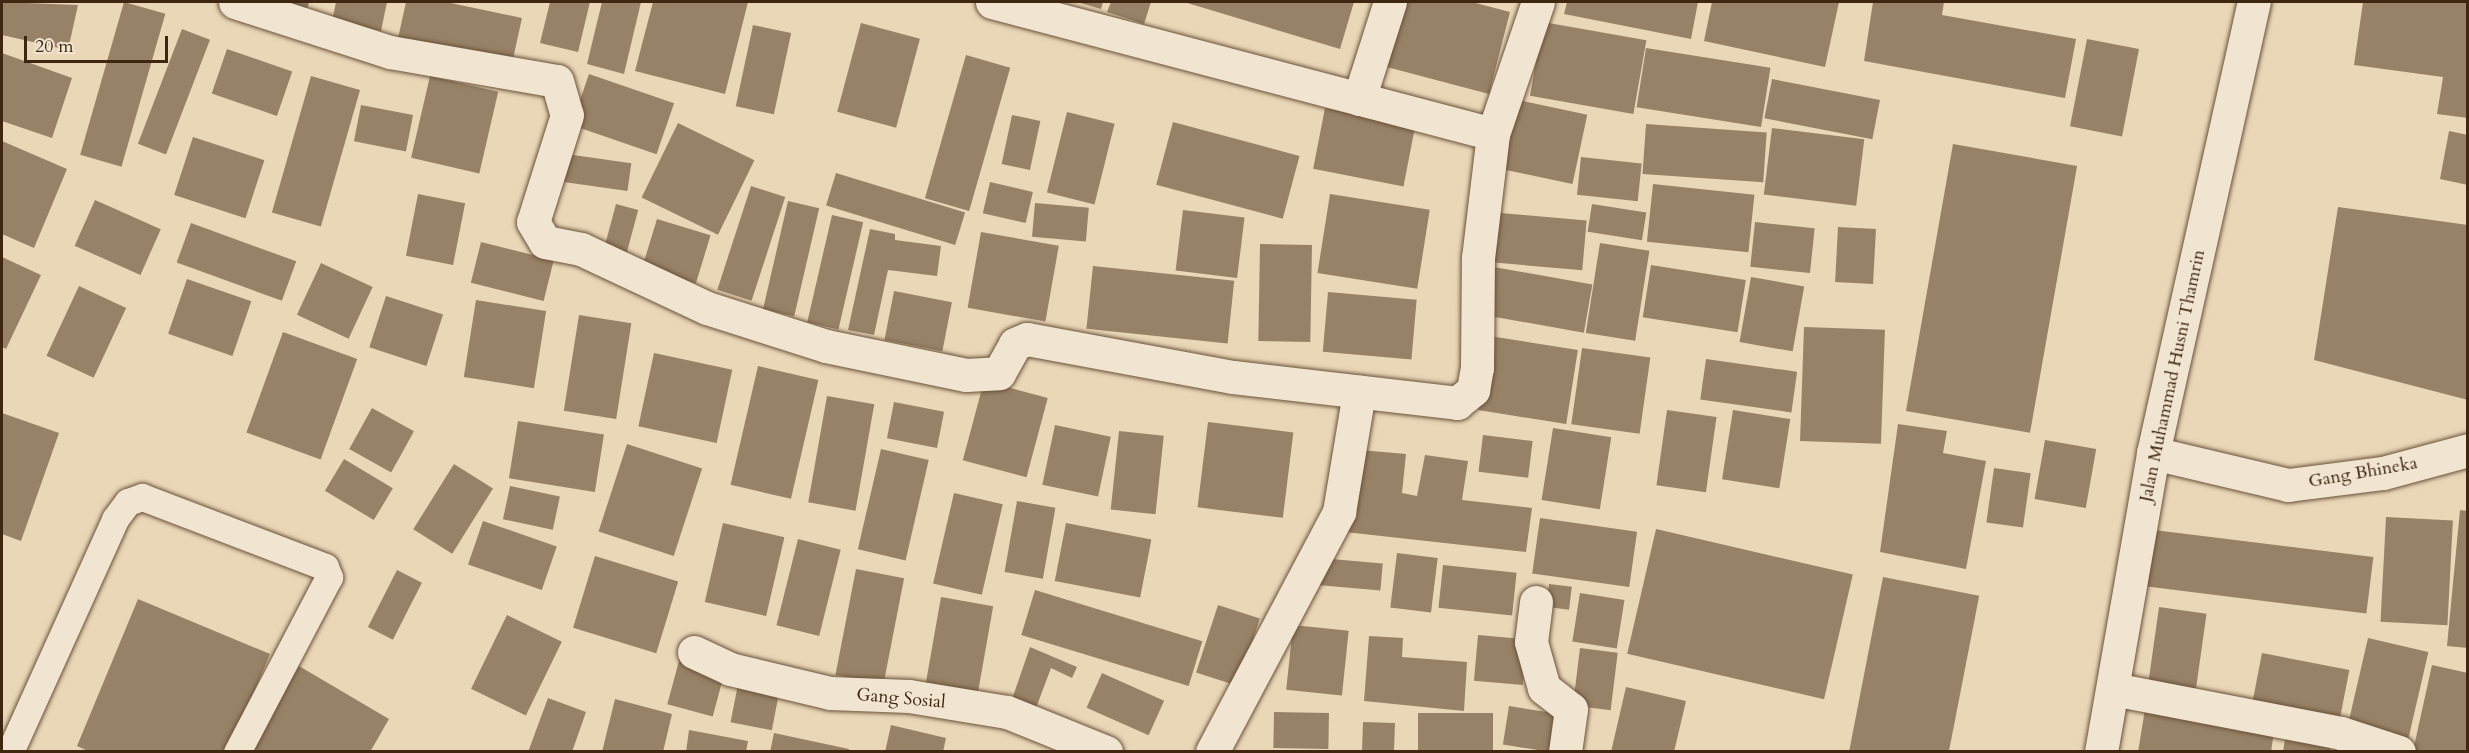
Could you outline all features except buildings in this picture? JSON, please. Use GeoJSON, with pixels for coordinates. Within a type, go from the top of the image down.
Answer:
{"type":"FeatureCollection","features":[{"type":"Feature","properties":{"kind":"street"},"geometry":{"type":"LineString","coordinates":[[235,2],[390,52],[557,81],[567,115],[533,222],[545,242],[580,249],[707,308],[826,346],[966,375],[999,373],[1015,344],[1028,339],[1233,377],[1457,402],[1473,390],[1478,258],[1492,134],[1538,2]]}},
{"type":"Feature","properties":{"kind":"street"},"geometry":{"type":"LineString","coordinates":[[992,2],[1492,134]]}},
{"type":"Feature","properties":{"kind":"street"},"geometry":{"type":"LineString","coordinates":[[1359,99],[1390,2]]}},
{"type":"Feature","properties":{"kind":"street","name":"Jalan Muhammad Husni Thamrin"},"geometry":{"type":"LineString","coordinates":[[2101,752],[2153,453],[2254,2]]}},
{"type":"Feature","properties":{"kind":"street"},"geometry":{"type":"LineString","coordinates":[[1212,752],[1339,512],[1359,392]]}},
{"type":"Feature","properties":{"kind":"street","name":"Gang Bhineka"},"geometry":{"type":"LineString","coordinates":[[2153,453],[2288,485],[2383,473],[2468,450]]}},
{"type":"Feature","properties":{"kind":"street"},"geometry":{"type":"LineString","coordinates":[[1536,602],[1531,642],[1544,688],[1571,709],[1565,752]]}},
{"type":"Feature","properties":{"kind":"street","name":"Gang Sosial"},"geometry":{"type":"LineString","coordinates":[[694,652],[730,669],[830,693],[909,696],[1006,712],[1106,752]]}},
{"type":"Feature","properties":{"kind":"street"},"geometry":{"type":"LineString","coordinates":[[2113,689],[2341,733],[2399,752]]}},
{"type":"Feature","properties":{"kind":"lane"},"geometry":{"type":"LineString","coordinates":[[10,752],[115,519],[128,502],[142,497],[325,567],[329,577],[237,752]]}}]}
